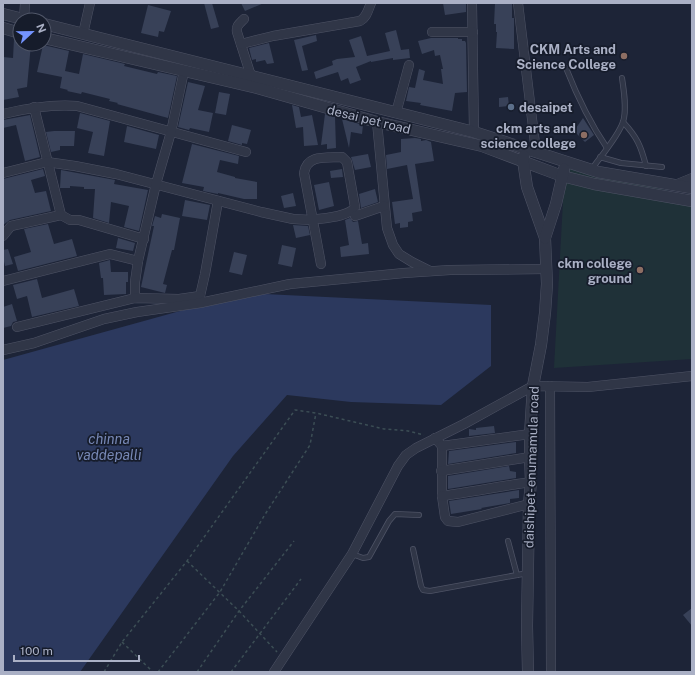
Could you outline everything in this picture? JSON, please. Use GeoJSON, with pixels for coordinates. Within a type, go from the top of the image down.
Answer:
{"type":"FeatureCollection","features":[{"type":"Feature","properties":{"kind":"street"},"geometry":{"type":"LineString","coordinates":[[83,34],[90,3]]}},
{"type":"Feature","properties":{"kind":"street"},"geometry":{"type":"LineString","coordinates":[[241,44],[273,36],[360,21],[368,12],[371,3]]}},
{"type":"Feature","properties":{"kind":"street"},"geometry":{"type":"LineString","coordinates":[[472,3],[474,132]]}},
{"type":"Feature","properties":{"kind":"street"},"geometry":{"type":"LineString","coordinates":[[518,3],[536,152]]}},
{"type":"Feature","properties":{"kind":"street"},"geometry":{"type":"LineString","coordinates":[[244,19],[236,28],[251,76]]}},
{"type":"Feature","properties":{"kind":"street","name":"desai pet road"},"geometry":{"type":"LineString","coordinates":[[52,26],[474,132],[591,170],[692,188]]}},
{"type":"Feature","properties":{"kind":"street"},"geometry":{"type":"LineString","coordinates":[[432,32],[473,32]]}},
{"type":"Feature","properties":{"kind":"street","name":"desai pet road"},"geometry":{"type":"LineString","coordinates":[[52,40],[257,88],[377,122],[482,146],[523,160],[562,176],[594,184],[692,201]]}},
{"type":"Feature","properties":{"kind":"street"},"geometry":{"type":"LineString","coordinates":[[396,113],[409,65]]}},
{"type":"Feature","properties":{"kind":"street"},"geometry":{"type":"LineString","coordinates":[[135,298],[135,282],[138,261],[156,184],[171,132],[184,71]]}},
{"type":"Feature","properties":{"kind":"street"},"geometry":{"type":"LineString","coordinates":[[3,114],[34,107],[59,104],[77,106],[246,152]]}},
{"type":"Feature","properties":{"kind":"street"},"geometry":{"type":"LineString","coordinates":[[34,107],[60,215]]}},
{"type":"Feature","properties":{"kind":"street"},"geometry":{"type":"LineString","coordinates":[[377,122],[384,206],[387,228],[393,245],[399,254],[431,272]]}},
{"type":"Feature","properties":{"kind":"street","name":"daishipet- enumamula road"},"geometry":{"type":"LineString","coordinates":[[525,149],[523,160],[527,187],[546,238]]}},
{"type":"Feature","properties":{"kind":"street"},"geometry":{"type":"LineString","coordinates":[[3,173],[47,162],[75,166],[156,184],[293,219],[314,220],[347,214],[355,207],[347,162],[342,157],[315,159],[309,162],[305,167],[304,173],[314,220],[321,264]]}},
{"type":"Feature","properties":{"kind":"street","name":"daishipet- enumamula road"},"geometry":{"type":"LineString","coordinates":[[528,672],[527,626],[529,504],[531,482],[530,434],[533,386],[541,345],[545,313],[546,238],[566,162]]}},
{"type":"Feature","properties":{"kind":"street"},"geometry":{"type":"LineString","coordinates":[[675,185],[692,178]]}},
{"type":"Feature","properties":{"kind":"street"},"geometry":{"type":"LineString","coordinates":[[200,300],[218,201]]}},
{"type":"Feature","properties":{"kind":"street"},"geometry":{"type":"LineString","coordinates":[[355,216],[384,206]]}},
{"type":"Feature","properties":{"kind":"street"},"geometry":{"type":"LineString","coordinates":[[3,236],[11,226],[60,215],[70,220],[79,220],[144,239]]}},
{"type":"Feature","properties":{"kind":"street"},"geometry":{"type":"LineString","coordinates":[[3,281],[110,254],[138,261]]}},
{"type":"Feature","properties":{"kind":"street"},"geometry":{"type":"LineString","coordinates":[[3,350],[34,343],[104,319],[290,284],[450,270],[546,269]]}},
{"type":"Feature","properties":{"kind":"street"},"geometry":{"type":"LineString","coordinates":[[17,327],[135,298],[200,300]]}},
{"type":"Feature","properties":{"kind":"street"},"geometry":{"type":"LineString","coordinates":[[276,672],[352,554],[398,466],[406,455],[416,448],[464,424],[533,386],[588,387],[692,376]]}},
{"type":"Feature","properties":{"kind":"street"},"geometry":{"type":"LineString","coordinates":[[550,386],[551,672]]}},
{"type":"Feature","properties":{"kind":"street"},"geometry":{"type":"LineString","coordinates":[[442,446],[530,434]]}},
{"type":"Feature","properties":{"kind":"street"},"geometry":{"type":"LineString","coordinates":[[435,438],[442,446],[442,496],[445,517],[448,521],[452,522],[529,504]]}},
{"type":"Feature","properties":{"kind":"street"},"geometry":{"type":"LineString","coordinates":[[441,471],[530,457]]}},
{"type":"Feature","properties":{"kind":"street"},"geometry":{"type":"LineString","coordinates":[[442,496],[531,482]]}},
{"type":"Feature","properties":{"kind":"lane"},"geometry":{"type":"LineString","coordinates":[[566,68],[577,96],[607,148]]}},
{"type":"Feature","properties":{"kind":"lane"},"geometry":{"type":"LineString","coordinates":[[591,170],[620,130],[623,122],[624,112],[622,78]]}},
{"type":"Feature","properties":{"kind":"lane"},"geometry":{"type":"LineString","coordinates":[[623,122],[634,133],[639,143],[646,166]]}},
{"type":"Feature","properties":{"kind":"lane"},"geometry":{"type":"LineString","coordinates":[[600,157],[621,163],[662,168]]}},
{"type":"Feature","properties":{"kind":"lane"},"geometry":{"type":"LineString","coordinates":[[352,554],[363,558],[369,557],[389,521],[395,514],[419,515]]}},
{"type":"Feature","properties":{"kind":"lane"},"geometry":{"type":"LineString","coordinates":[[508,541],[517,575]]}},
{"type":"Feature","properties":{"kind":"lane"},"geometry":{"type":"LineString","coordinates":[[413,549],[421,586],[426,591],[528,573]]}},
{"type":"Feature","properties":{"kind":"path"},"geometry":{"type":"LineString","coordinates":[[104,672],[122,642],[187,561],[295,410],[316,413],[384,429],[408,431],[435,438]]}},
{"type":"Feature","properties":{"kind":"path"},"geometry":{"type":"LineString","coordinates":[[158,672],[220,592],[264,516],[310,445],[316,413]]}},
{"type":"Feature","properties":{"kind":"path"},"geometry":{"type":"LineString","coordinates":[[197,672],[239,611],[294,541]]}},
{"type":"Feature","properties":{"kind":"path"},"geometry":{"type":"LineString","coordinates":[[187,561],[239,611],[284,659]]}},
{"type":"Feature","properties":{"kind":"path"},"geometry":{"type":"LineString","coordinates":[[231,672],[301,580]]}},
{"type":"Feature","properties":{"kind":"path"},"geometry":{"type":"LineString","coordinates":[[122,642],[154,672]]}},
{"type":"Feature","properties":{"kind":"shaded area"},"geometry":{"type":"Polygon","coordinates":[[[565,164],[692,197],[692,359],[554,368],[565,164]]]}},
{"type":"Feature","properties":{"kind":"water","name":"chinna vaddepalli"},"geometry":{"type":"Polygon","coordinates":[[[245,293],[491,305],[491,366],[441,405],[351,402],[287,395],[233,456],[80,672],[3,672],[3,360],[245,293]]]}},
{"type":"Feature","properties":{"kind":"building"},"geometry":{"type":"Polygon","coordinates":[[[204,3],[212,3],[219,27],[211,29],[204,3]]]}},
{"type":"Feature","properties":{"kind":"building"},"geometry":{"type":"Polygon","coordinates":[[[241,3],[264,3],[245,11],[241,3]]]}},
{"type":"Feature","properties":{"kind":"building"},"geometry":{"type":"Polygon","coordinates":[[[443,3],[466,3],[466,12],[445,15],[443,3]]]}},
{"type":"Feature","properties":{"kind":"building"},"geometry":{"type":"Polygon","coordinates":[[[495,3],[512,3],[512,18],[514,18],[514,49],[496,48],[497,32],[496,24],[494,24],[495,3]]]}},
{"type":"Feature","properties":{"kind":"building"},"geometry":{"type":"Polygon","coordinates":[[[148,5],[171,11],[164,32],[159,31],[158,37],[141,33],[148,5]]]}},
{"type":"Feature","properties":{"kind":"building"},"geometry":{"type":"Polygon","coordinates":[[[396,30],[401,50],[409,49],[410,58],[393,60],[393,58],[371,61],[356,67],[361,80],[350,84],[348,78],[341,81],[338,72],[316,79],[314,72],[333,65],[332,61],[355,57],[349,40],[361,36],[367,56],[390,51],[385,33],[396,30]]]}},
{"type":"Feature","properties":{"kind":"building"},"geometry":{"type":"Polygon","coordinates":[[[316,35],[317,41],[302,46],[308,70],[302,71],[294,40],[316,35]]]}},
{"type":"Feature","properties":{"kind":"building"},"geometry":{"type":"Polygon","coordinates":[[[431,38],[458,38],[462,39],[462,41],[465,41],[466,43],[467,92],[455,93],[452,111],[420,105],[421,103],[406,101],[409,87],[415,88],[419,69],[425,71],[423,80],[443,84],[441,69],[443,69],[440,55],[435,56],[434,50],[422,54],[418,41],[431,38]]]}},
{"type":"Feature","properties":{"kind":"building"},"geometry":{"type":"Polygon","coordinates":[[[269,43],[274,63],[267,64],[265,60],[256,62],[256,59],[252,60],[249,48],[269,43]]]}},
{"type":"Feature","properties":{"kind":"building"},"geometry":{"type":"Polygon","coordinates":[[[52,47],[69,51],[65,71],[79,74],[83,54],[125,64],[124,66],[157,74],[158,72],[177,76],[168,118],[117,104],[118,103],[109,101],[110,99],[82,92],[81,94],[67,91],[68,90],[60,88],[62,77],[37,72],[41,52],[52,52],[52,47]]]}},
{"type":"Feature","properties":{"kind":"building"},"geometry":{"type":"Polygon","coordinates":[[[13,52],[30,52],[27,87],[17,89],[19,97],[3,100],[3,57],[13,58],[13,52]]]}},
{"type":"Feature","properties":{"kind":"building"},"geometry":{"type":"Polygon","coordinates":[[[188,82],[205,86],[198,110],[213,113],[209,132],[190,128],[189,130],[178,127],[188,82]]]}},
{"type":"Feature","properties":{"kind":"building"},"geometry":{"type":"Polygon","coordinates":[[[219,92],[230,94],[226,115],[215,113],[219,92]]]}},
{"type":"Feature","properties":{"kind":"building"},"geometry":{"type":"Polygon","coordinates":[[[508,97],[509,106],[499,107],[499,98],[508,97]]]}},
{"type":"Feature","properties":{"kind":"building"},"geometry":{"type":"Polygon","coordinates":[[[292,105],[299,107],[301,117],[312,115],[318,145],[304,146],[303,127],[296,128],[292,105]]]}},
{"type":"Feature","properties":{"kind":"building"},"geometry":{"type":"Polygon","coordinates":[[[80,113],[110,121],[104,156],[88,153],[93,132],[77,128],[80,113]]]}},
{"type":"Feature","properties":{"kind":"building"},"geometry":{"type":"Polygon","coordinates":[[[325,114],[335,117],[336,148],[327,149],[327,144],[321,145],[325,114]]]}},
{"type":"Feature","properties":{"kind":"building"},"geometry":{"type":"Polygon","coordinates":[[[30,115],[40,157],[25,161],[16,125],[3,128],[3,120],[30,115]]]}},
{"type":"Feature","properties":{"kind":"building"},"geometry":{"type":"Polygon","coordinates":[[[583,118],[594,135],[585,142],[574,131],[583,118]]]}},
{"type":"Feature","properties":{"kind":"building"},"geometry":{"type":"Polygon","coordinates":[[[342,119],[363,125],[362,134],[351,132],[349,148],[342,119]]]}},
{"type":"Feature","properties":{"kind":"building"},"geometry":{"type":"Polygon","coordinates":[[[232,125],[251,130],[247,144],[242,143],[242,145],[228,141],[232,125]]]}},
{"type":"Feature","properties":{"kind":"building"},"geometry":{"type":"Polygon","coordinates":[[[127,126],[159,135],[156,149],[124,142],[127,126]]]}},
{"type":"Feature","properties":{"kind":"building"},"geometry":{"type":"Polygon","coordinates":[[[75,131],[74,146],[60,146],[60,150],[51,152],[46,132],[75,131]]]}},
{"type":"Feature","properties":{"kind":"building"},"geometry":{"type":"Polygon","coordinates":[[[401,139],[421,139],[421,141],[426,140],[431,142],[434,161],[415,164],[422,211],[412,213],[413,221],[408,222],[408,227],[400,228],[400,223],[395,224],[392,202],[413,199],[407,165],[387,169],[386,155],[401,152],[401,139]]]}},
{"type":"Feature","properties":{"kind":"building"},"geometry":{"type":"Polygon","coordinates":[[[192,144],[239,156],[238,164],[220,160],[217,172],[235,178],[257,182],[257,199],[244,199],[203,191],[204,187],[182,183],[192,144]]]}},
{"type":"Feature","properties":{"kind":"building"},"geometry":{"type":"Polygon","coordinates":[[[368,154],[371,167],[355,170],[351,157],[368,154]]]}},
{"type":"Feature","properties":{"kind":"building"},"geometry":{"type":"Polygon","coordinates":[[[43,169],[45,176],[31,180],[35,193],[46,191],[51,211],[10,220],[3,225],[3,179],[43,169]]]}},
{"type":"Feature","properties":{"kind":"building"},"geometry":{"type":"Polygon","coordinates":[[[342,169],[343,177],[331,178],[330,171],[342,169]]]}},
{"type":"Feature","properties":{"kind":"building"},"geometry":{"type":"Polygon","coordinates":[[[61,170],[115,180],[114,184],[148,190],[139,231],[124,227],[129,206],[111,202],[109,223],[93,218],[95,189],[84,189],[84,187],[70,186],[70,188],[60,188],[61,170]]]}},
{"type":"Feature","properties":{"kind":"building"},"geometry":{"type":"Polygon","coordinates":[[[329,182],[334,206],[319,210],[314,185],[329,182]]]}},
{"type":"Feature","properties":{"kind":"building"},"geometry":{"type":"Polygon","coordinates":[[[375,189],[378,202],[361,208],[359,194],[375,189]]]}},
{"type":"Feature","properties":{"kind":"building"},"geometry":{"type":"Polygon","coordinates":[[[293,193],[296,206],[284,208],[281,196],[293,193]]]}},
{"type":"Feature","properties":{"kind":"building"},"geometry":{"type":"Polygon","coordinates":[[[185,200],[210,205],[207,220],[182,216],[185,200]]]}},
{"type":"Feature","properties":{"kind":"building"},"geometry":{"type":"Polygon","coordinates":[[[162,214],[180,218],[174,250],[172,250],[163,284],[167,285],[165,293],[141,287],[154,226],[152,226],[155,216],[161,218],[162,214]]]}},
{"type":"Feature","properties":{"kind":"building"},"geometry":{"type":"Polygon","coordinates":[[[350,218],[353,222],[358,221],[362,244],[368,243],[369,254],[341,257],[340,247],[349,245],[345,220],[350,218]]]}},
{"type":"Feature","properties":{"kind":"building"},"geometry":{"type":"Polygon","coordinates":[[[48,224],[54,244],[72,239],[77,256],[18,271],[14,257],[31,252],[24,229],[48,224]]]}},
{"type":"Feature","properties":{"kind":"building"},"geometry":{"type":"Polygon","coordinates":[[[293,225],[308,226],[310,235],[296,238],[293,225]]]}},
{"type":"Feature","properties":{"kind":"building"},"geometry":{"type":"Polygon","coordinates":[[[118,238],[135,243],[133,251],[116,248],[118,238]]]}},
{"type":"Feature","properties":{"kind":"building"},"geometry":{"type":"Polygon","coordinates":[[[282,245],[296,248],[292,267],[278,264],[282,245]]]}},
{"type":"Feature","properties":{"kind":"building"},"geometry":{"type":"Polygon","coordinates":[[[8,249],[13,264],[5,266],[3,250],[8,249]]]}},
{"type":"Feature","properties":{"kind":"building"},"geometry":{"type":"Polygon","coordinates":[[[234,252],[247,255],[242,275],[229,272],[234,252]]]}},
{"type":"Feature","properties":{"kind":"building"},"geometry":{"type":"Polygon","coordinates":[[[110,260],[111,272],[128,272],[126,294],[104,295],[103,278],[101,278],[99,263],[110,260]]]}},
{"type":"Feature","properties":{"kind":"building"},"geometry":{"type":"Polygon","coordinates":[[[37,279],[42,298],[74,289],[79,306],[32,317],[27,296],[17,299],[13,285],[37,279]]]}},
{"type":"Feature","properties":{"kind":"building"},"geometry":{"type":"Polygon","coordinates":[[[12,304],[17,321],[13,322],[11,326],[3,328],[3,307],[12,304]]]}},
{"type":"Feature","properties":{"kind":"building"},"geometry":{"type":"Polygon","coordinates":[[[494,426],[495,433],[469,436],[469,429],[476,430],[476,428],[494,426]]]}},
{"type":"Feature","properties":{"kind":"building"},"geometry":{"type":"Polygon","coordinates":[[[516,442],[516,453],[448,464],[449,451],[516,442]]]}},
{"type":"Feature","properties":{"kind":"building"},"geometry":{"type":"Polygon","coordinates":[[[509,466],[510,471],[516,472],[516,478],[448,489],[448,476],[509,466]]]}},
{"type":"Feature","properties":{"kind":"building"},"geometry":{"type":"Polygon","coordinates":[[[519,490],[519,498],[510,499],[510,503],[451,514],[449,501],[519,490]]]}},
{"type":"Feature","properties":{"kind":"building"},"geometry":{"type":"Polygon","coordinates":[[[692,608],[692,626],[683,615],[692,608]]]}},
{"type":"Feature","properties":{"kind":"place","name":"CKM Arts and Science College"},"geometry":{"type":"Point","coordinates":[624,56]}},
{"type":"Feature","properties":{"kind":"place","name":"desaipet"},"geometry":{"type":"Point","coordinates":[511,107]}},
{"type":"Feature","properties":{"kind":"place","name":"ckm arts and science college"},"geometry":{"type":"Point","coordinates":[584,135]}},
{"type":"Feature","properties":{"kind":"place","name":"ckm college ground"},"geometry":{"type":"Point","coordinates":[640,270]}}]}
